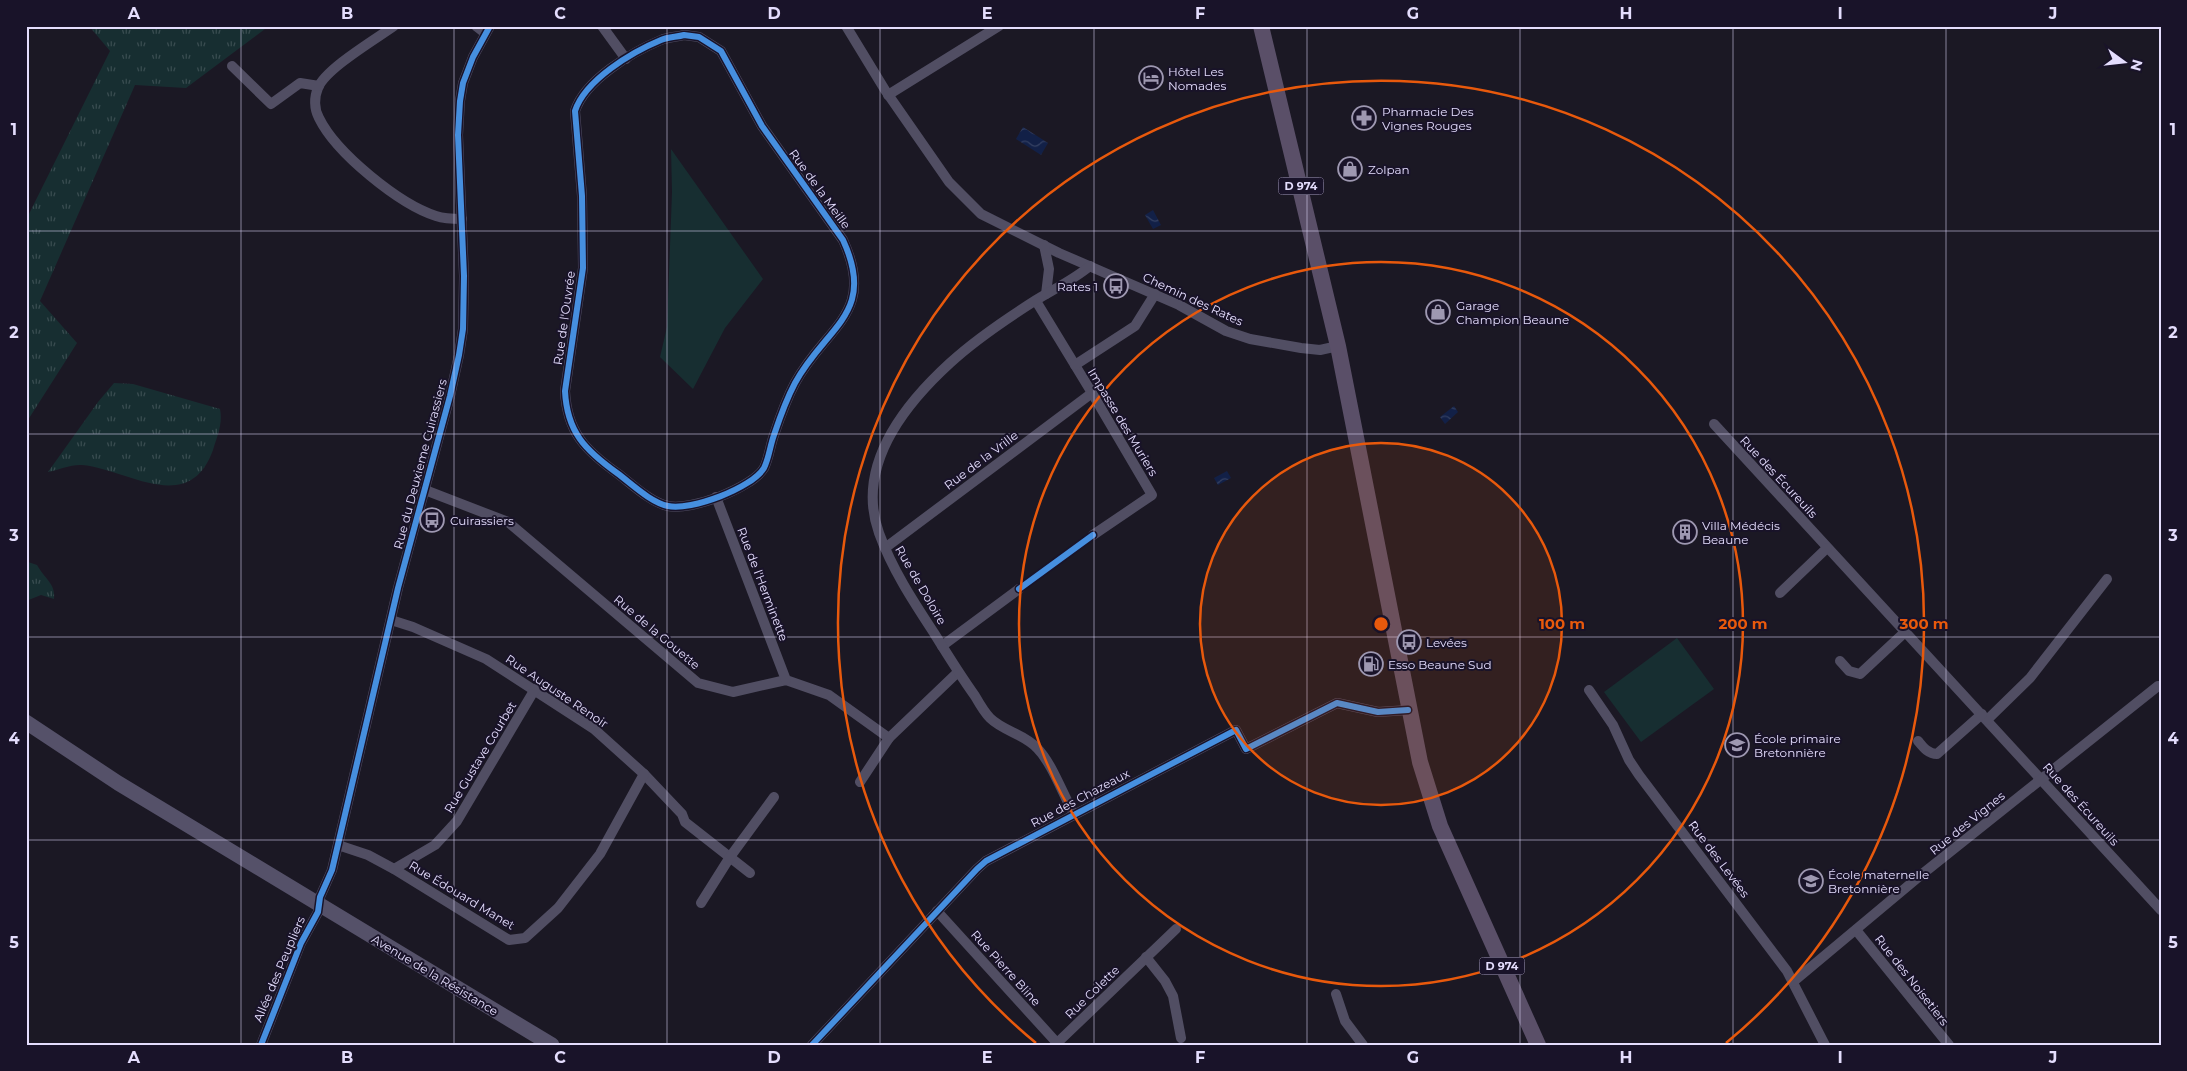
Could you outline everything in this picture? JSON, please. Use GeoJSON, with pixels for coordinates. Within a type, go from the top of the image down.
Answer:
{"type":"FeatureCollection","features":[{"type":"Feature","properties":{"kind":"main road","name":"D 974"},"geometry":{"type":"LineString","coordinates":[[1261,26],[1338,346],[1408,710],[1420,762],[1440,826],[1538,1045]]}},
{"type":"Feature","properties":{"kind":"main road","name":"Avenue de la Résistance"},"geometry":{"type":"LineString","coordinates":[[26,722],[103,773],[552,1045]]}},
{"type":"Feature","properties":{"kind":"street"},"geometry":{"type":"LineString","coordinates":[[394,26],[328,73],[319,86],[315,102],[318,117],[358,165],[395,196],[438,217],[462,219]]}},
{"type":"Feature","properties":{"kind":"street"},"geometry":{"type":"LineString","coordinates":[[476,26],[488,29]]}},
{"type":"Feature","properties":{"kind":"street"},"geometry":{"type":"LineString","coordinates":[[602,26],[626,59]]}},
{"type":"Feature","properties":{"kind":"street","name":"Chemin des Rates"},"geometry":{"type":"LineString","coordinates":[[846,26],[888,95],[949,182],[970,204],[994,220],[1044,245],[1179,305],[1226,331],[1250,338],[1301,348],[1320,350],[1338,346]]}},
{"type":"Feature","properties":{"kind":"street"},"geometry":{"type":"LineString","coordinates":[[888,95],[999,26]]}},
{"type":"Feature","properties":{"kind":"street","name":"Rue du Deuxieme Cuirassiers"},"geometry":{"type":"LineString","coordinates":[[319,904],[338,845],[391,620],[450,396],[463,329],[464,276],[458,135],[460,101],[468,69],[488,29]]}},
{"type":"Feature","properties":{"kind":"street","name":"Rue de la Meille"},"geometry":{"type":"LineString","coordinates":[[626,59],[662,39],[684,35],[699,36],[721,50],[762,126],[842,240],[853,265],[854,286],[850,306],[838,326],[813,355],[798,378],[781,414],[763,469],[748,484],[716,497]]}},
{"type":"Feature","properties":{"kind":"street","name":"Rue de l'Ouvrée"},"geometry":{"type":"LineString","coordinates":[[626,59],[585,91],[579,99],[575,111],[582,196],[582,268],[575,332],[566,378],[566,407],[574,432],[583,445],[603,463],[657,502],[679,507],[716,497]]}},
{"type":"Feature","properties":{"kind":"street"},"geometry":{"type":"LineString","coordinates":[[232,66],[271,104],[300,83],[319,86]]}},
{"type":"Feature","properties":{"kind":"street"},"geometry":{"type":"LineString","coordinates":[[1044,245],[1049,269],[1046,294]]}},
{"type":"Feature","properties":{"kind":"street","name":"Rue de Doloire"},"geometry":{"type":"LineString","coordinates":[[1074,814],[1038,749],[1028,740],[998,724],[990,717],[958,672],[911,597],[885,548],[875,518],[873,486],[877,466],[887,440],[911,404],[951,362],[983,336],[1046,294],[1076,277],[1090,266]]}},
{"type":"Feature","properties":{"kind":"street"},"geometry":{"type":"LineString","coordinates":[[1075,364],[1135,326],[1155,294]]}},
{"type":"Feature","properties":{"kind":"street","name":"Impasse des Muriers"},"geometry":{"type":"LineString","coordinates":[[1036,301],[1152,495],[1093,535]]}},
{"type":"Feature","properties":{"kind":"street","name":"Rue de la Vrille"},"geometry":{"type":"LineString","coordinates":[[885,548],[1092,393]]}},
{"type":"Feature","properties":{"kind":"street","name":"Rue des Écureuils"},"geometry":{"type":"LineString","coordinates":[[1714,424],[1904,633],[1984,717],[2161,910]]}},
{"type":"Feature","properties":{"kind":"street","name":"Rue de la Gouette"},"geometry":{"type":"LineString","coordinates":[[425,490],[508,522],[698,683],[733,692],[786,680]]}},
{"type":"Feature","properties":{"kind":"street","name":"Rue de l'Herminette"},"geometry":{"type":"LineString","coordinates":[[716,497],[786,680]]}},
{"type":"Feature","properties":{"kind":"street"},"geometry":{"type":"LineString","coordinates":[[1780,593],[1827,548]]}},
{"type":"Feature","properties":{"kind":"street"},"geometry":{"type":"LineString","coordinates":[[1918,741],[1932,754],[1941,753],[2030,678],[2107,579]]}},
{"type":"Feature","properties":{"kind":"street"},"geometry":{"type":"LineString","coordinates":[[942,646],[1019,589]]}},
{"type":"Feature","properties":{"kind":"street","name":"Rue Auguste Renoir"},"geometry":{"type":"LineString","coordinates":[[391,620],[413,627],[486,659],[594,728],[644,774],[682,814],[685,822],[750,873]]}},
{"type":"Feature","properties":{"kind":"street"},"geometry":{"type":"LineString","coordinates":[[1840,661],[1849,671],[1860,674],[1904,633]]}},
{"type":"Feature","properties":{"kind":"street"},"geometry":{"type":"LineString","coordinates":[[860,782],[889,738],[958,672]]}},
{"type":"Feature","properties":{"kind":"street"},"geometry":{"type":"LineString","coordinates":[[786,680],[829,695],[889,738]]}},
{"type":"Feature","properties":{"kind":"street","name":"Rue des Vignes"},"geometry":{"type":"LineString","coordinates":[[1793,982],[2158,686]]}},
{"type":"Feature","properties":{"kind":"street","name":"Rue Gustave Courbet"},"geometry":{"type":"LineString","coordinates":[[394,869],[435,845],[457,821],[535,690]]}},
{"type":"Feature","properties":{"kind":"street","name":"Rue des Levées"},"geometry":{"type":"LineString","coordinates":[[1589,690],[1613,725],[1629,760],[1639,775],[1770,947],[1793,982],[1825,1045]]}},
{"type":"Feature","properties":{"kind":"street","name":"Rue des Chazeaux"},"geometry":{"type":"LineString","coordinates":[[812,1045],[986,861],[1236,730],[1246,749],[1337,703],[1378,712],[1408,710]]}},
{"type":"Feature","properties":{"kind":"street","name":"Rue Édouard Manet"},"geometry":{"type":"LineString","coordinates":[[338,845],[368,855],[394,869],[509,940],[525,938],[558,908],[600,854],[644,774]]}},
{"type":"Feature","properties":{"kind":"street"},"geometry":{"type":"LineString","coordinates":[[701,904],[730,857],[774,796]]}},
{"type":"Feature","properties":{"kind":"street","name":"Allée des Peupliers"},"geometry":{"type":"LineString","coordinates":[[260,1045],[298,950],[318,912],[319,904]]}},
{"type":"Feature","properties":{"kind":"street","name":"Rue Pierre Bline"},"geometry":{"type":"LineString","coordinates":[[937,911],[1056,1044]]}},
{"type":"Feature","properties":{"kind":"street","name":"Rue Colette"},"geometry":{"type":"LineString","coordinates":[[1056,1044],[1176,929]]}},
{"type":"Feature","properties":{"kind":"street","name":"Rue des Noisetiers"},"geometry":{"type":"LineString","coordinates":[[1856,930],[1948,1045]]}},
{"type":"Feature","properties":{"kind":"street"},"geometry":{"type":"LineString","coordinates":[[1146,957],[1165,981],[1173,996],[1181,1038]]}},
{"type":"Feature","properties":{"kind":"street"},"geometry":{"type":"LineString","coordinates":[[1336,994],[1345,1021],[1363,1045]]}},
{"type":"Feature","properties":{"kind":"green space"},"geometry":{"type":"Polygon","coordinates":[[[89,26],[269,26],[186,88],[135,85],[40,301],[77,343],[26,423],[26,220],[110,51],[89,26]]]}},
{"type":"Feature","properties":{"kind":"green space"},"geometry":{"type":"Polygon","coordinates":[[[671,149],[763,279],[725,328],[693,389],[660,357],[667,327],[672,192],[671,149]]]}},
{"type":"Feature","properties":{"kind":"green space"},"geometry":{"type":"Polygon","coordinates":[[[114,383],[133,384],[220,409],[221,420],[218,435],[213,450],[202,470],[189,481],[173,485],[155,484],[100,468],[82,465],[69,466],[48,472],[98,402],[114,383]]]}},
{"type":"Feature","properties":{"kind":"green space"},"geometry":{"type":"Polygon","coordinates":[[[26,555],[28,562],[37,565],[51,585],[54,599],[41,595],[26,601],[26,555]]]}},
{"type":"Feature","properties":{"kind":"green space"},"geometry":{"type":"Polygon","coordinates":[[[1677,638],[1714,689],[1641,742],[1604,692],[1677,638]]]}},
{"type":"Feature","properties":{"kind":"water"},"geometry":{"type":"Polygon","coordinates":[[[1023,127],[1048,143],[1041,155],[1016,139],[1023,127]]]}},
{"type":"Feature","properties":{"kind":"water"},"geometry":{"type":"Polygon","coordinates":[[[1153,210],[1161,225],[1153,229],[1145,215],[1153,210]]]}},
{"type":"Feature","properties":{"kind":"water"},"geometry":{"type":"Polygon","coordinates":[[[1454,406],[1458,412],[1445,424],[1440,417],[1454,406]]]}},
{"type":"Feature","properties":{"kind":"water"},"geometry":{"type":"Polygon","coordinates":[[[1227,471],[1231,478],[1218,485],[1214,478],[1227,471]]]}},
{"type":"Feature","properties":{"kind":"cycle path"},"geometry":{"type":"LineString","coordinates":[[261,1045],[301,943],[318,912],[320,897],[332,870],[398,588],[450,396],[463,329],[464,276],[458,135],[460,101],[463,83],[473,57],[490,26]]}},
{"type":"Feature","properties":{"kind":"cycle path"},"geometry":{"type":"LineString","coordinates":[[684,35],[699,37],[721,51],[762,126],[843,240],[852,265],[854,286],[851,303],[843,318],[807,364],[792,389],[764,468],[757,476],[734,490],[705,501],[678,507],[661,504],[648,497],[587,448],[569,418],[565,391],[583,268],[582,196],[575,111],[580,100],[589,89],[611,68],[649,45],[664,39],[684,35]]}},
{"type":"Feature","properties":{"kind":"cycle path"},"geometry":{"type":"LineString","coordinates":[[1019,589],[1093,535]]}},
{"type":"Feature","properties":{"kind":"cycle path"},"geometry":{"type":"LineString","coordinates":[[812,1045],[986,861],[1236,730],[1246,749],[1337,703],[1378,712],[1408,710]]}},
{"type":"Feature","properties":{"kind":"place","name":"Hôtel Les Nomades"},"geometry":{"type":"Point","coordinates":[1151,78]}},
{"type":"Feature","properties":{"kind":"place","name":"Pharmacie Des Vignes Rouges"},"geometry":{"type":"Point","coordinates":[1364,118]}},
{"type":"Feature","properties":{"kind":"place","name":"Zolpan"},"geometry":{"type":"Point","coordinates":[1350,169]}},
{"type":"Feature","properties":{"kind":"place","name":"Rates 1"},"geometry":{"type":"Point","coordinates":[1116,286]}},
{"type":"Feature","properties":{"kind":"place","name":"Garage Champion Beaune"},"geometry":{"type":"Point","coordinates":[1438,312]}},
{"type":"Feature","properties":{"kind":"place","name":"Cuirassiers"},"geometry":{"type":"Point","coordinates":[432,520]}},
{"type":"Feature","properties":{"kind":"place","name":"Villa Médécis Beaune"},"geometry":{"type":"Point","coordinates":[1685,532]}},
{"type":"Feature","properties":{"kind":"place","name":"Levées"},"geometry":{"type":"Point","coordinates":[1409,642]}},
{"type":"Feature","properties":{"kind":"place","name":"Esso Beaune Sud"},"geometry":{"type":"Point","coordinates":[1371,664]}},
{"type":"Feature","properties":{"kind":"place","name":"École primaire Bretonnière"},"geometry":{"type":"Point","coordinates":[1737,745]}},
{"type":"Feature","properties":{"kind":"place","name":"École maternelle Bretonnière"},"geometry":{"type":"Point","coordinates":[1811,881]}}]}
